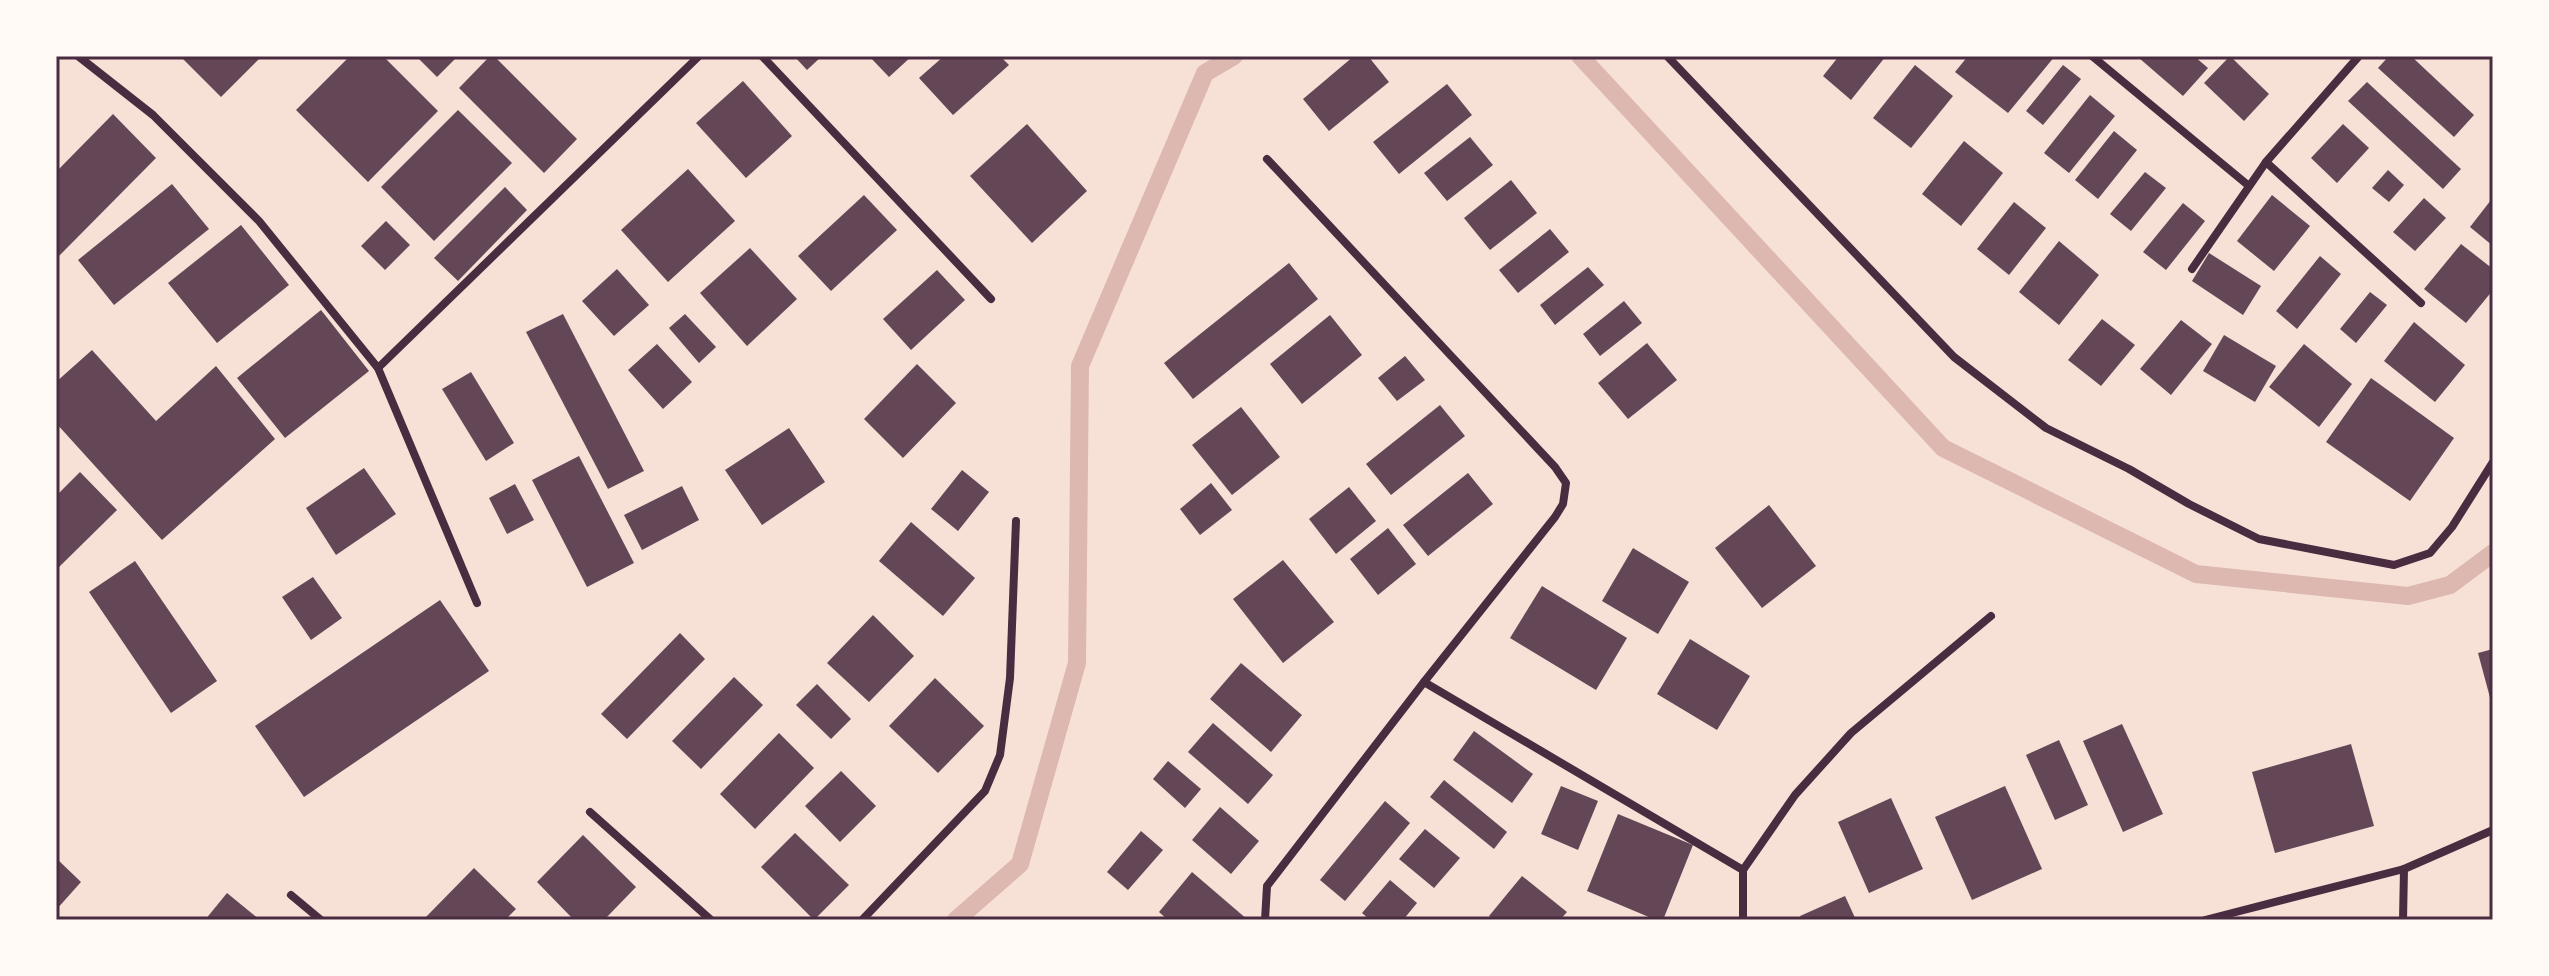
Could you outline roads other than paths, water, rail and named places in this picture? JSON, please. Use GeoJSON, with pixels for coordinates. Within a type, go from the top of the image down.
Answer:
{"type":"FeatureCollection","features":[{"type":"Feature","properties":{"kind":"street"},"geometry":{"type":"LineString","coordinates":[[78,56],[153,115],[259,221],[378,368],[477,603]]}},
{"type":"Feature","properties":{"kind":"street"},"geometry":{"type":"LineString","coordinates":[[378,368],[699,56]]}},
{"type":"Feature","properties":{"kind":"street"},"geometry":{"type":"LineString","coordinates":[[762,56],[991,299]]}},
{"type":"Feature","properties":{"kind":"street"},"geometry":{"type":"LineString","coordinates":[[1667,56],[1954,357],[2046,428],[2259,539],[2394,565],[2430,553],[2452,527],[2493,462]]}},
{"type":"Feature","properties":{"kind":"street"},"geometry":{"type":"LineString","coordinates":[[2092,56],[2249,186]]}},
{"type":"Feature","properties":{"kind":"street"},"geometry":{"type":"LineString","coordinates":[[2192,269],[2266,162],[2359,56]]}},
{"type":"Feature","properties":{"kind":"street"},"geometry":{"type":"LineString","coordinates":[[1265,920],[1267,886],[1555,517],[1563,504],[1566,483],[1524,433],[1267,159]]}},
{"type":"Feature","properties":{"kind":"street"},"geometry":{"type":"LineString","coordinates":[[2266,162],[2421,303]]}},
{"type":"Feature","properties":{"kind":"street"},"geometry":{"type":"LineString","coordinates":[[862,920],[985,791],[1000,755],[1010,678],[1016,521]]}},
{"type":"Feature","properties":{"kind":"street"},"geometry":{"type":"LineString","coordinates":[[1743,920],[1743,870],[1795,795],[1851,733],[1991,616]]}},
{"type":"Feature","properties":{"kind":"street"},"geometry":{"type":"LineString","coordinates":[[1424,682],[1743,870]]}},
{"type":"Feature","properties":{"kind":"street"},"geometry":{"type":"LineString","coordinates":[[590,812],[711,920]]}},
{"type":"Feature","properties":{"kind":"street"},"geometry":{"type":"LineString","coordinates":[[2205,920],[2404,869],[2493,830]]}},
{"type":"Feature","properties":{"kind":"street"},"geometry":{"type":"LineString","coordinates":[[2403,920],[2404,869]]}},
{"type":"Feature","properties":{"kind":"street"},"geometry":{"type":"LineString","coordinates":[[291,895],[321,920]]}},
{"type":"Feature","properties":{"kind":"waterway"},"geometry":{"type":"LineString","coordinates":[[956,920],[1020,864],[1077,663],[1080,366],[1205,73],[1234,56]]}},
{"type":"Feature","properties":{"kind":"waterway"},"geometry":{"type":"LineString","coordinates":[[1580,56],[1943,448],[2196,574],[2408,596],[2450,585],[2493,553]]}}]}
